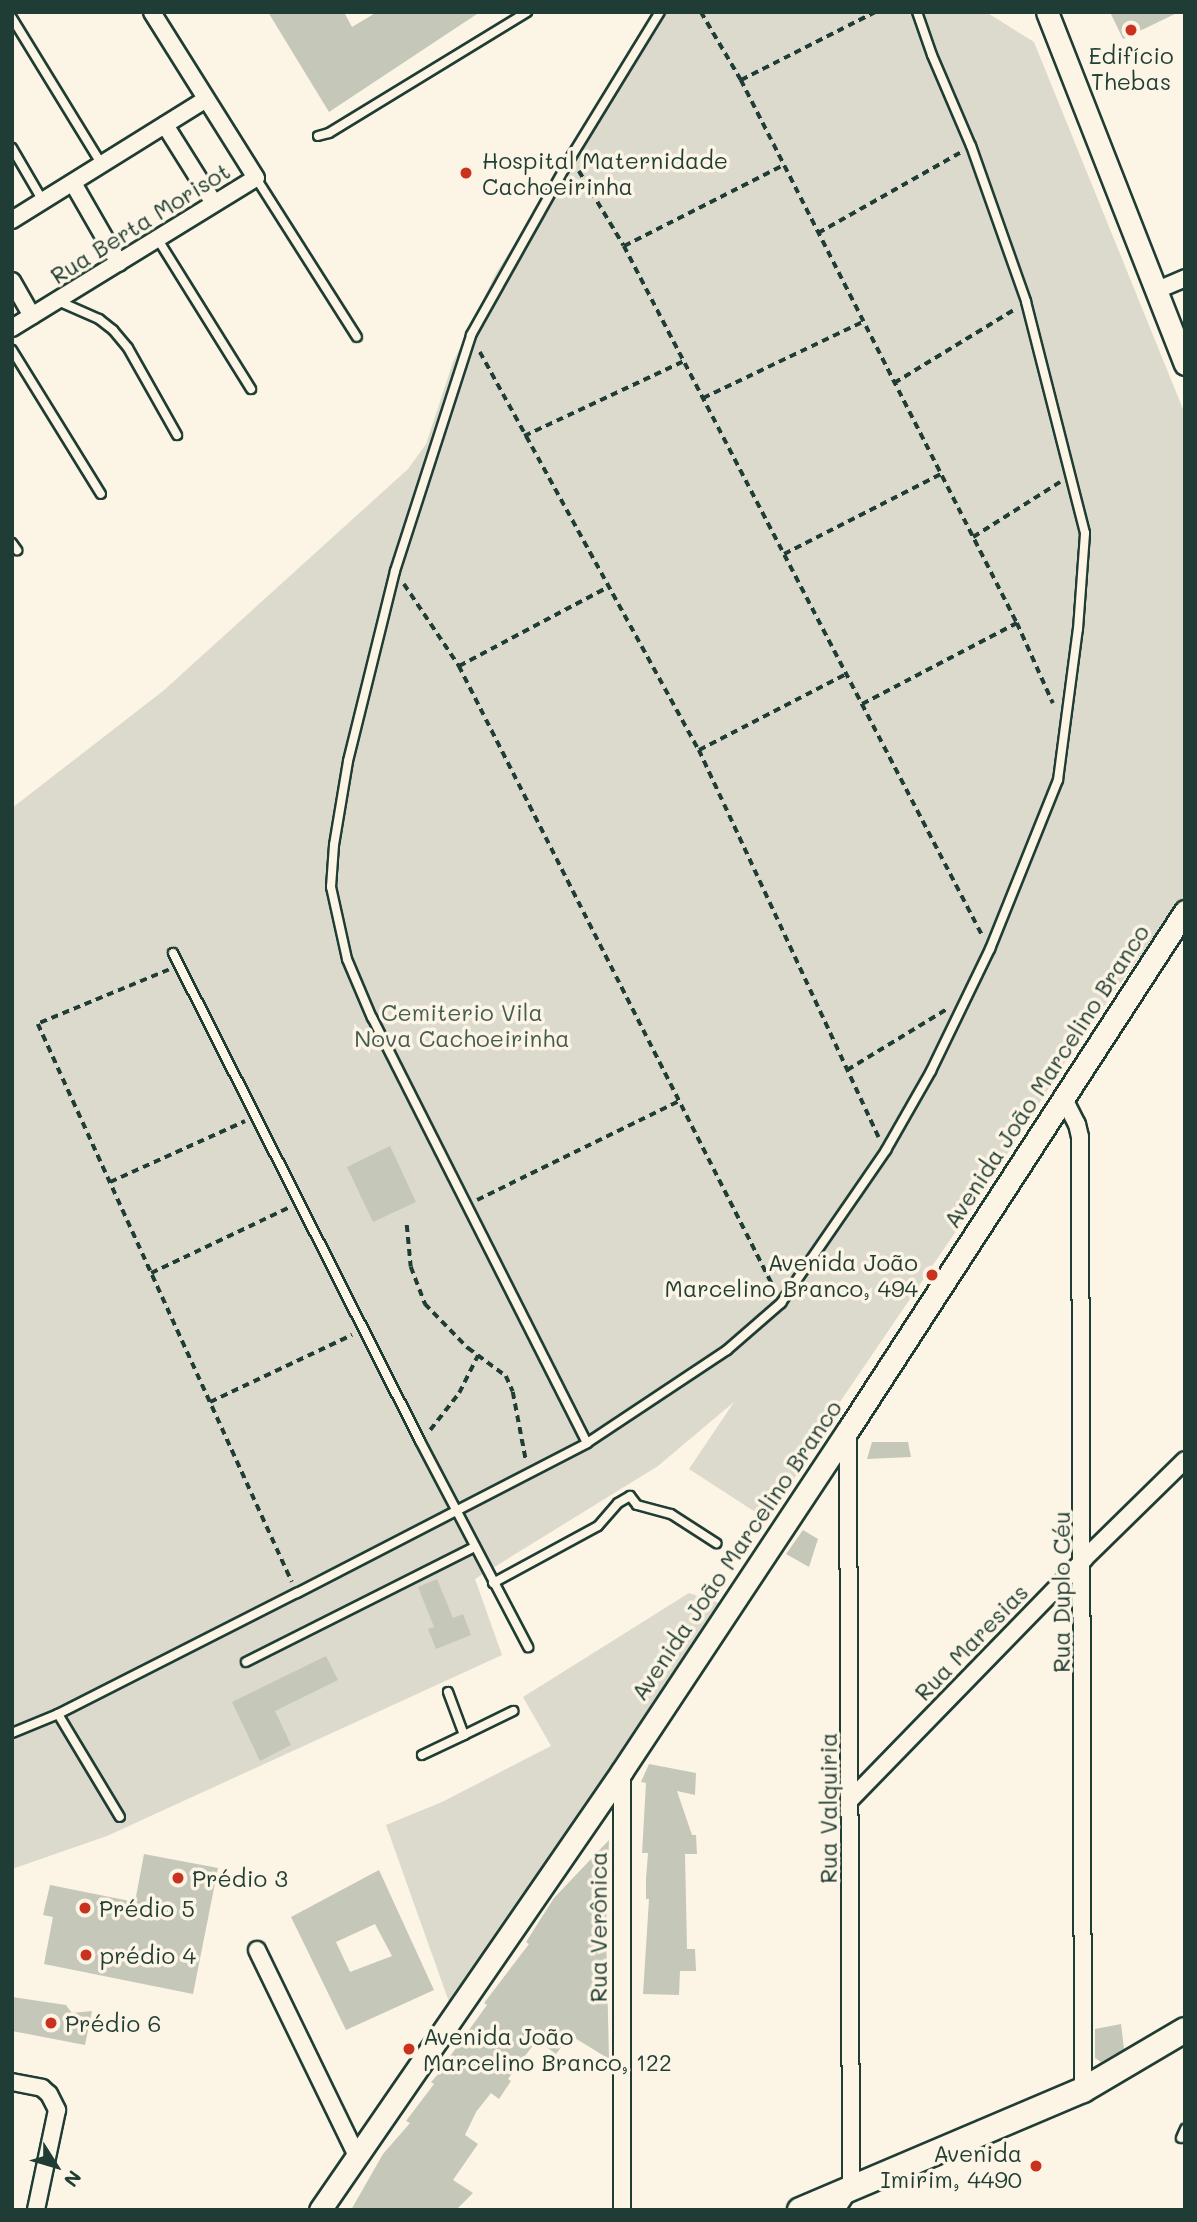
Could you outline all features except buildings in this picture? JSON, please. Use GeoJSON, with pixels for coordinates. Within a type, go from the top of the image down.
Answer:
{"type":"FeatureCollection","features":[{"type":"Feature","properties":{"kind":"main road"},"geometry":{"type":"LineString","coordinates":[[800,2210],[1083,2090],[1185,2030]]}},
{"type":"Feature","properties":{"kind":"street"},"geometry":{"type":"LineString","coordinates":[[152,12],[256,178]]}},
{"type":"Feature","properties":{"kind":"street"},"geometry":{"type":"LineString","coordinates":[[1047,12],[1185,363]]}},
{"type":"Feature","properties":{"kind":"street"},"geometry":{"type":"LineString","coordinates":[[12,220],[205,100]]}},
{"type":"Feature","properties":{"kind":"street"},"geometry":{"type":"LineString","coordinates":[[165,125],[214,202]]}},
{"type":"Feature","properties":{"kind":"street","name":"Rua Berta Morisot"},"geometry":{"type":"LineString","coordinates":[[12,328],[256,178]]}},
{"type":"Feature","properties":{"kind":"street"},"geometry":{"type":"LineString","coordinates":[[73,183],[119,263]]}},
{"type":"Feature","properties":{"kind":"street"},"geometry":{"type":"LineString","coordinates":[[1155,290],[1185,278]]}},
{"type":"Feature","properties":{"kind":"street"},"geometry":{"type":"LineString","coordinates":[[12,281],[32,316]]}},
{"type":"Feature","properties":{"kind":"street","name":"Avenida João Marcelino Branco"},"geometry":{"type":"LineString","coordinates":[[320,2210],[622,1771],[848,1430],[1185,911]]}},
{"type":"Feature","properties":{"kind":"street","name":"Rua Duplo Céu"},"geometry":{"type":"LineString","coordinates":[[1064,1099],[1077,1124],[1080,1137],[1084,1559],[1083,2090]]}},
{"type":"Feature","properties":{"kind":"street","name":"Rua Valquiria"},"geometry":{"type":"LineString","coordinates":[[848,1430],[851,2187]]}},
{"type":"Feature","properties":{"kind":"street","name":"Rua Maresias"},"geometry":{"type":"LineString","coordinates":[[851,1799],[1084,1559],[1185,1460]]}},
{"type":"Feature","properties":{"kind":"street","name":"Rua Verônica"},"geometry":{"type":"LineString","coordinates":[[622,1771],[622,2210]]}},
{"type":"Feature","properties":{"kind":"street"},"geometry":{"type":"LineString","coordinates":[[257,1950],[357,2156]]}},
{"type":"Feature","properties":{"kind":"street"},"geometry":{"type":"LineString","coordinates":[[12,2082],[42,2088],[49,2094],[57,2110],[36,2210]]}},
{"type":"Feature","properties":{"kind":"street"},"geometry":{"type":"LineString","coordinates":[[836,2210],[851,2187]]}},
{"type":"Feature","properties":{"kind":"lane"},"geometry":{"type":"LineString","coordinates":[[318,136],[329,133],[527,12]]}},
{"type":"Feature","properties":{"kind":"lane"},"geometry":{"type":"LineString","coordinates":[[587,1443],[372,1018],[347,958],[331,887],[334,845],[348,761],[395,571],[471,335],[571,157],[660,12]]}},
{"type":"Feature","properties":{"kind":"lane"},"geometry":{"type":"LineString","coordinates":[[12,1733],[58,1714],[587,1443],[727,1350],[781,1303],[886,1150],[931,1071],[990,949],[1058,780],[1078,629],[1085,533],[1027,301],[971,146],[917,12]]}},
{"type":"Feature","properties":{"kind":"lane"},"geometry":{"type":"LineString","coordinates":[[12,19],[102,165]]}},
{"type":"Feature","properties":{"kind":"lane"},"geometry":{"type":"LineString","coordinates":[[12,148],[43,201]]}},
{"type":"Feature","properties":{"kind":"lane"},"geometry":{"type":"LineString","coordinates":[[256,178],[357,337]]}},
{"type":"Feature","properties":{"kind":"lane"},"geometry":{"type":"LineString","coordinates":[[157,238],[250,389]]}},
{"type":"Feature","properties":{"kind":"lane"},"geometry":{"type":"LineString","coordinates":[[57,301],[99,319],[113,330],[128,348],[177,435]]}},
{"type":"Feature","properties":{"kind":"lane"},"geometry":{"type":"LineString","coordinates":[[12,350],[101,494]]}},
{"type":"Feature","properties":{"kind":"lane"},"geometry":{"type":"LineString","coordinates":[[173,953],[363,1330],[528,1647]]}},
{"type":"Feature","properties":{"kind":"lane"},"geometry":{"type":"LineString","coordinates":[[493,1583],[598,1526],[618,1503],[630,1496],[637,1505],[671,1514],[716,1543]]}},
{"type":"Feature","properties":{"kind":"lane"},"geometry":{"type":"LineString","coordinates":[[246,1662],[475,1547]]}},
{"type":"Feature","properties":{"kind":"lane"},"geometry":{"type":"LineString","coordinates":[[448,1692],[464,1735]]}},
{"type":"Feature","properties":{"kind":"lane"},"geometry":{"type":"LineString","coordinates":[[422,1755],[513,1711]]}},
{"type":"Feature","properties":{"kind":"lane"},"geometry":{"type":"LineString","coordinates":[[58,1714],[120,1816]]}},
{"type":"Feature","properties":{"kind":"path"},"geometry":{"type":"LineString","coordinates":[[701,12],[741,80],[1017,623],[1066,730]]}},
{"type":"Feature","properties":{"kind":"path"},"geometry":{"type":"LineString","coordinates":[[741,80],[875,12]]}},
{"type":"Feature","properties":{"kind":"path"},"geometry":{"type":"LineString","coordinates":[[818,233],[971,146]]}},
{"type":"Feature","properties":{"kind":"path"},"geometry":{"type":"LineString","coordinates":[[571,157],[624,246],[990,949]]}},
{"type":"Feature","properties":{"kind":"path"},"geometry":{"type":"LineString","coordinates":[[624,246],[784,165]]}},
{"type":"Feature","properties":{"kind":"path"},"geometry":{"type":"LineString","coordinates":[[894,383],[1027,301]]}},
{"type":"Feature","properties":{"kind":"path"},"geometry":{"type":"LineString","coordinates":[[703,398],[863,321]]}},
{"type":"Feature","properties":{"kind":"path"},"geometry":{"type":"LineString","coordinates":[[471,335],[524,436],[699,750],[846,1070],[886,1150]]}},
{"type":"Feature","properties":{"kind":"path"},"geometry":{"type":"LineString","coordinates":[[524,436],[684,361]]}},
{"type":"Feature","properties":{"kind":"path"},"geometry":{"type":"LineString","coordinates":[[784,554],[941,474]]}},
{"type":"Feature","properties":{"kind":"path"},"geometry":{"type":"LineString","coordinates":[[973,537],[1071,475]]}},
{"type":"Feature","properties":{"kind":"path"},"geometry":{"type":"LineString","coordinates":[[395,571],[459,666],[781,1303]]}},
{"type":"Feature","properties":{"kind":"path"},"geometry":{"type":"LineString","coordinates":[[459,666],[608,587]]}},
{"type":"Feature","properties":{"kind":"path"},"geometry":{"type":"LineString","coordinates":[[862,704],[1017,623]]}},
{"type":"Feature","properties":{"kind":"path"},"geometry":{"type":"LineString","coordinates":[[699,750],[847,674]]}},
{"type":"Feature","properties":{"kind":"path"},"geometry":{"type":"LineString","coordinates":[[180,966],[38,1024],[297,1593]]}},
{"type":"Feature","properties":{"kind":"path"},"geometry":{"type":"LineString","coordinates":[[846,1070],[966,997]]}},
{"type":"Feature","properties":{"kind":"path"},"geometry":{"type":"LineString","coordinates":[[466,1205],[679,1101]]}},
{"type":"Feature","properties":{"kind":"path"},"geometry":{"type":"LineString","coordinates":[[110,1182],[256,1116]]}},
{"type":"Feature","properties":{"kind":"path"},"geometry":{"type":"LineString","coordinates":[[151,1273],[299,1203]]}},
{"type":"Feature","properties":{"kind":"path"},"geometry":{"type":"LineString","coordinates":[[407,1225],[411,1267],[425,1304],[478,1355],[506,1376],[513,1392],[528,1474]]}},
{"type":"Feature","properties":{"kind":"path"},"geometry":{"type":"LineString","coordinates":[[210,1403],[363,1330]]}},
{"type":"Feature","properties":{"kind":"path"},"geometry":{"type":"LineString","coordinates":[[420,1441],[446,1412],[478,1355]]}},
{"type":"Feature","properties":{"kind":"green space","name":"Cemiterio Vila Nova Cachoeirinha"},"geometry":{"type":"Polygon","coordinates":[[[654,12],[986,12],[1034,42],[1185,414],[1185,894],[1076,1045],[990,1181],[838,1405],[769,1521],[689,1469],[734,1402],[658,1466],[475,1579],[502,1655],[107,1836],[12,1869],[12,808],[163,691],[408,469],[426,444],[453,362],[496,273],[569,158],[654,12]]]}},
{"type":"Feature","properties":{"kind":"green space"},"geometry":{"type":"Polygon","coordinates":[[[689,1593],[722,1604],[449,2002],[386,1825],[442,1802],[551,1746],[523,1697],[689,1593]]]}},
{"type":"Feature","properties":{"kind":"place","name":"Edifício Thebas"},"geometry":{"type":"Point","coordinates":[1131,30]}},
{"type":"Feature","properties":{"kind":"place","name":"Hospital Maternidade Cachoeirinha"},"geometry":{"type":"Point","coordinates":[466,173]}},
{"type":"Feature","properties":{"kind":"place","name":"Avenida João Marcelino Branco, 494"},"geometry":{"type":"Point","coordinates":[932,1275]}},
{"type":"Feature","properties":{"kind":"place","name":"Prédio 3"},"geometry":{"type":"Point","coordinates":[178,1878]}},
{"type":"Feature","properties":{"kind":"place","name":"Prédio 5"},"geometry":{"type":"Point","coordinates":[85,1908]}},
{"type":"Feature","properties":{"kind":"place","name":"prédio 4"},"geometry":{"type":"Point","coordinates":[86,1955]}},
{"type":"Feature","properties":{"kind":"place","name":"Prédio 6"},"geometry":{"type":"Point","coordinates":[51,2023]}},
{"type":"Feature","properties":{"kind":"place","name":"Avenida João Marcelino Branco, 122"},"geometry":{"type":"Point","coordinates":[409,2049]}},
{"type":"Feature","properties":{"kind":"place","name":"Avenida Imirim, 4490"},"geometry":{"type":"Point","coordinates":[1036,2166]}}]}
